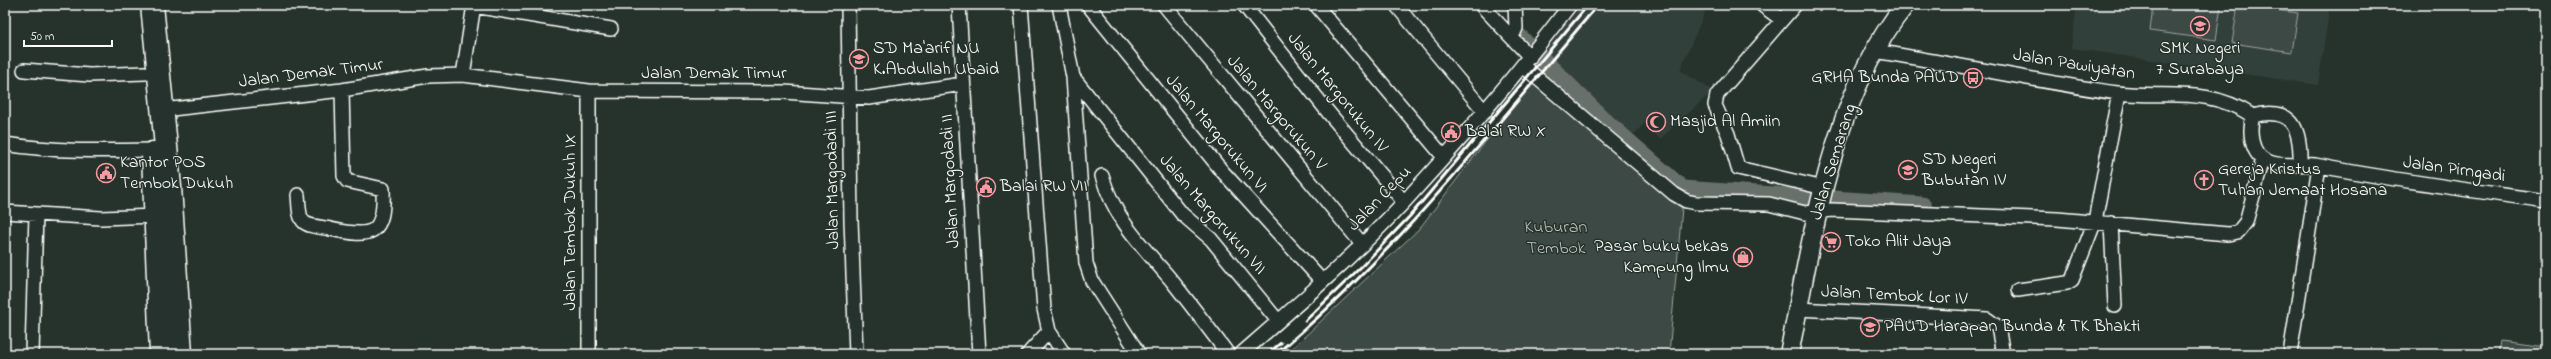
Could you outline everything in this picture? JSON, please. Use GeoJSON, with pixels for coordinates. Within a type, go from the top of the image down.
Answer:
{"type":"FeatureCollection","features":[{"type":"Feature","properties":{"kind":"highway"},"geometry":{"type":"LineString","coordinates":[[137,5],[152,150],[161,354]]}},
{"type":"Feature","properties":{"kind":"highway"},"geometry":{"type":"LineString","coordinates":[[152,5],[163,110],[181,354]]}},
{"type":"Feature","properties":{"kind":"street","name":"Jalan Margodadi III"},"geometry":{"type":"LineString","coordinates":[[848,5],[856,354]]}},
{"type":"Feature","properties":{"kind":"street","name":"Jalan Margodadi II"},"geometry":{"type":"LineString","coordinates":[[959,5],[979,354]]}},
{"type":"Feature","properties":{"kind":"street"},"geometry":{"type":"LineString","coordinates":[[1021,5],[1043,297],[1049,331],[1064,354]]}},
{"type":"Feature","properties":{"kind":"street"},"geometry":{"type":"LineString","coordinates":[[1059,5],[1073,77],[1086,263],[1092,281],[1139,354]]}},
{"type":"Feature","properties":{"kind":"street","name":"Jalan Margorukun VI"},"geometry":{"type":"LineString","coordinates":[[1088,5],[1230,181],[1322,281]]}},
{"type":"Feature","properties":{"kind":"street","name":"Jalan Margorukun V"},"geometry":{"type":"LineString","coordinates":[[1164,5],[1362,244]]}},
{"type":"Feature","properties":{"kind":"street","name":"Jalan Margorukun IV"},"geometry":{"type":"LineString","coordinates":[[1244,5],[1328,112],[1404,202]]}},
{"type":"Feature","properties":{"kind":"street"},"geometry":{"type":"LineString","coordinates":[[1316,5],[1443,156]]}},
{"type":"Feature","properties":{"kind":"street"},"geometry":{"type":"LineString","coordinates":[[1396,5],[1485,112]]}},
{"type":"Feature","properties":{"kind":"street"},"geometry":{"type":"LineString","coordinates":[[1481,5],[1513,35],[1530,57],[1679,197],[1696,202],[1769,204],[1805,213],[1821,200]]}},
{"type":"Feature","properties":{"kind":"street"},"geometry":{"type":"LineString","coordinates":[[1513,35],[1515,5]]}},
{"type":"Feature","properties":{"kind":"street","name":"Jalan Cepu"},"geometry":{"type":"LineString","coordinates":[[1241,354],[1278,322],[1362,244],[1404,202],[1443,156],[1485,112],[1570,5]]}},
{"type":"Feature","properties":{"kind":"street"},"geometry":{"type":"LineString","coordinates":[[1762,5],[1782,20]]}},
{"type":"Feature","properties":{"kind":"street"},"geometry":{"type":"LineString","coordinates":[[1795,5],[1717,95],[1715,105],[1728,134],[1738,168],[1821,200],[1832,210],[1942,213],[2095,221],[2228,234],[2242,229],[2246,222],[2257,174],[2263,159],[2255,150],[2252,140],[2250,129],[2252,116],[2273,112],[2289,119],[2296,127],[2300,140],[2300,163]]}},
{"type":"Feature","properties":{"kind":"street","name":"Jalan Semarang"},"geometry":{"type":"LineString","coordinates":[[1789,354],[1821,200],[1845,118],[1874,51],[1905,5]]}},
{"type":"Feature","properties":{"kind":"street"},"geometry":{"type":"LineString","coordinates":[[464,75],[474,6],[611,30]]}},
{"type":"Feature","properties":{"kind":"street","name":"Jalan Pawiyatan"},"geometry":{"type":"LineString","coordinates":[[1874,51],[2118,93],[2204,95],[2240,108],[2252,116]]}},
{"type":"Feature","properties":{"kind":"street"},"geometry":{"type":"LineString","coordinates":[[24,70],[89,75],[145,73]]}},
{"type":"Feature","properties":{"kind":"street","name":"Jalan Demak Timur"},"geometry":{"type":"LineString","coordinates":[[163,110],[342,90],[428,76],[464,75],[589,91],[784,92],[850,97],[882,97],[963,84]]}},
{"type":"Feature","properties":{"kind":"street","name":"Jalan Margorukun VII"},"geometry":{"type":"LineString","coordinates":[[1073,77],[1182,214],[1211,239],[1278,322]]}},
{"type":"Feature","properties":{"kind":"street"},"geometry":{"type":"LineString","coordinates":[[298,195],[301,217],[307,224],[355,234],[367,234],[377,227],[383,219],[383,189],[348,181],[344,176],[342,90]]}},
{"type":"Feature","properties":{"kind":"street","name":"Jalan Tembok Dukuh IX"},"geometry":{"type":"LineString","coordinates":[[589,91],[589,354]]}},
{"type":"Feature","properties":{"kind":"street"},"geometry":{"type":"LineString","coordinates":[[2018,290],[2067,283],[2072,280],[2074,271],[2095,221],[2118,93]]}},
{"type":"Feature","properties":{"kind":"street"},"geometry":{"type":"LineString","coordinates":[[5,144],[34,149],[76,151],[152,150]]}},
{"type":"Feature","properties":{"kind":"street","name":"Jalan Pirngadi"},"geometry":{"type":"LineString","coordinates":[[2263,159],[2274,164],[2300,163],[2384,179],[2546,201]]}},
{"type":"Feature","properties":{"kind":"street"},"geometry":{"type":"LineString","coordinates":[[2290,354],[2319,166]]}},
{"type":"Feature","properties":{"kind":"street"},"geometry":{"type":"LineString","coordinates":[[1102,176],[1109,197],[1120,219],[1190,304],[1228,354]]}},
{"type":"Feature","properties":{"kind":"street"},"geometry":{"type":"LineString","coordinates":[[5,212],[113,218],[156,216]]}},
{"type":"Feature","properties":{"kind":"street"},"geometry":{"type":"LineString","coordinates":[[32,354],[36,214]]}},
{"type":"Feature","properties":{"kind":"street"},"geometry":{"type":"LineString","coordinates":[[2111,223],[2115,306]]}},
{"type":"Feature","properties":{"kind":"street","name":"Jalan Tembok Lor IV"},"geometry":{"type":"LineString","coordinates":[[1798,309],[1987,319],[1998,327],[2002,354]]}},
{"type":"Feature","properties":{"kind":"street"},"geometry":{"type":"LineString","coordinates":[[1028,354],[1049,331]]}},
{"type":"Feature","properties":{"kind":"shaded area"},"geometry":{"type":"Polygon","coordinates":[[[1581,5],[1708,5],[1680,70],[1713,91],[1660,139],[1645,123],[1629,139],[1540,57],[1581,5]]]}},
{"type":"Feature","properties":{"kind":"shaded area","name":"SMK Negeri 7 Surabaya"},"geometry":{"type":"Polygon","coordinates":[[[2077,5],[2330,5],[2318,85],[2071,48],[2077,5]]]}},
{"type":"Feature","properties":{"kind":"green space"},"geometry":{"type":"Polygon","coordinates":[[[2153,5],[2221,5],[2216,40],[2150,31],[2153,5]]]}},
{"type":"Feature","properties":{"kind":"green space"},"geometry":{"type":"Polygon","coordinates":[[[2238,5],[2298,13],[2292,52],[2232,43],[2238,5]]]}},
{"type":"Feature","properties":{"kind":"green space","name":"Kuburan Tembok"},"geometry":{"type":"Polygon","coordinates":[[[1541,72],[1683,197],[1669,354],[1286,354],[1419,229],[1499,124],[1541,72]]]}},
{"type":"Feature","properties":{"kind":"green space"},"geometry":{"type":"Polygon","coordinates":[[[2500,341],[2546,347],[2546,354],[2498,354],[2500,341]]]}},
{"type":"Feature","properties":{"kind":"waterway"},"geometry":{"type":"LineString","coordinates":[[1518,38],[1603,122],[1682,191],[1922,207]]}},
{"type":"Feature","properties":{"kind":"railway"},"geometry":{"type":"LineString","coordinates":[[1305,321],[1362,266],[1410,216],[1588,5]]}},
{"type":"Feature","properties":{"kind":"railway"},"geometry":{"type":"LineString","coordinates":[[1276,354],[1321,315],[1404,231],[1483,142],[1598,5]]}},
{"type":"Feature","properties":{"kind":"railway"},"geometry":{"type":"LineString","coordinates":[[1267,354],[1281,343]]}},
{"type":"Feature","properties":{"kind":"place","name":"SMK Negeri 7 Surabaya"},"geometry":{"type":"Point","coordinates":[2200,26]}},
{"type":"Feature","properties":{"kind":"place","name":"SD Ma'arif NU K.Abdullah Ubaid"},"geometry":{"type":"Point","coordinates":[859,59]}},
{"type":"Feature","properties":{"kind":"place","name":"GRHA Bunda PAUD"},"geometry":{"type":"Point","coordinates":[1973,78]}},
{"type":"Feature","properties":{"kind":"place","name":"Masjid Al Amiin"},"geometry":{"type":"Point","coordinates":[1656,122]}},
{"type":"Feature","properties":{"kind":"place","name":"Balai RW X"},"geometry":{"type":"Point","coordinates":[1451,132]}},
{"type":"Feature","properties":{"kind":"place","name":"SD Negeri Bubutan IV"},"geometry":{"type":"Point","coordinates":[1908,170]}},
{"type":"Feature","properties":{"kind":"place","name":"Kantor POS Tembok Dukuh"},"geometry":{"type":"Point","coordinates":[106,173]}},
{"type":"Feature","properties":{"kind":"place","name":"Gereja Kristus Tuhan Jemaat Hosana"},"geometry":{"type":"Point","coordinates":[2204,180]}},
{"type":"Feature","properties":{"kind":"place","name":"Balai RW VII"},"geometry":{"type":"Point","coordinates":[986,187]}},
{"type":"Feature","properties":{"kind":"place","name":"Toko Alit Jaya"},"geometry":{"type":"Point","coordinates":[1831,242]}},
{"type":"Feature","properties":{"kind":"place","name":"Pasar buku bekas Kampung Ilmu"},"geometry":{"type":"Point","coordinates":[1743,257]}},
{"type":"Feature","properties":{"kind":"place","name":"PAUD Harapan Bunda & TK Bhakti"},"geometry":{"type":"Point","coordinates":[1870,327]}}]}
